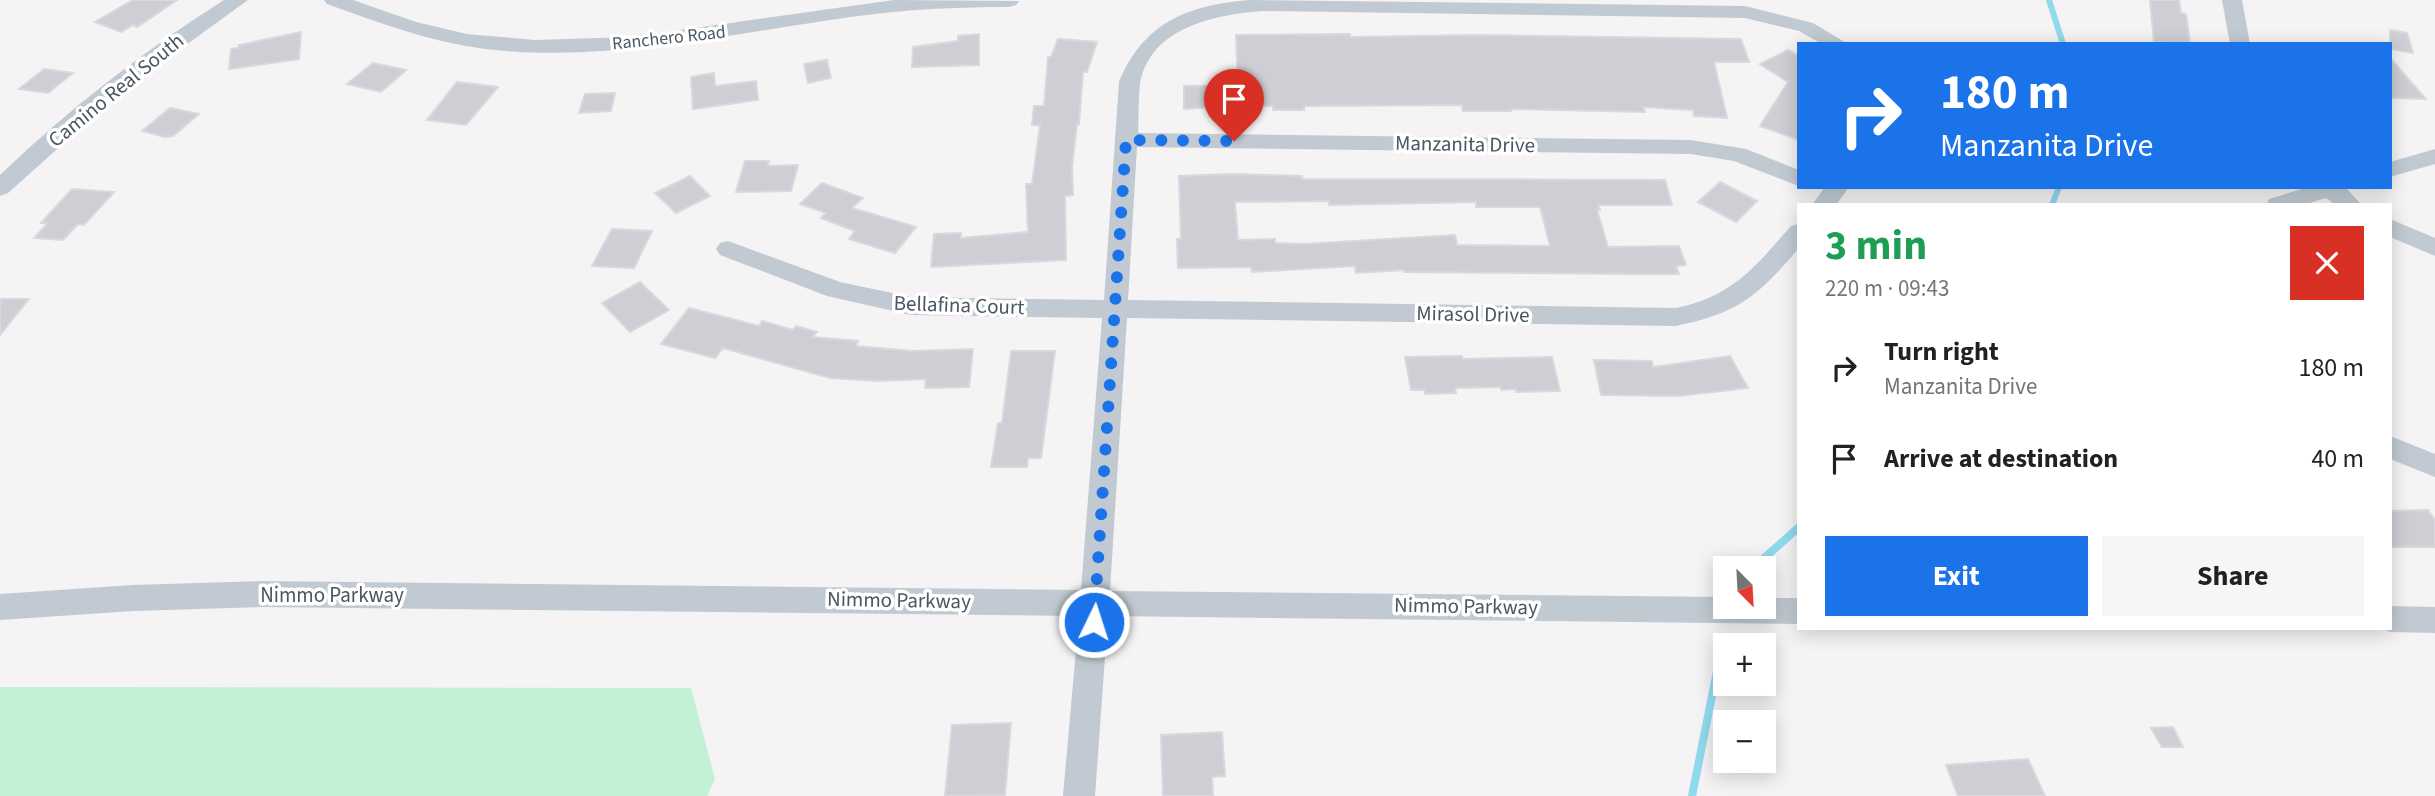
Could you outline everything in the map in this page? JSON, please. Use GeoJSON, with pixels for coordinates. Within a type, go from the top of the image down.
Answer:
{"type":"FeatureCollection","features":[{"type":"Feature","properties":{"kind":"street","name":"Camino Real South"},"geometry":{"type":"LineString","coordinates":[[0,188],[119,84],[178,39],[238,0]]}},
{"type":"Feature","properties":{"kind":"street","name":"Ranchero Road"},"geometry":{"type":"LineString","coordinates":[[334,0],[415,29],[462,39],[527,46],[630,43],[704,36],[870,4],[1009,2]]}},
{"type":"Feature","properties":{"kind":"street"},"geometry":{"type":"LineString","coordinates":[[2232,0],[2240,42]]}},
{"type":"Feature","properties":{"kind":"street"},"geometry":{"type":"LineString","coordinates":[[1079,796],[1095,602],[1130,82],[1142,52],[1166,30],[1184,21],[1240,6],[1745,12],[1805,27],[1834,42]]}},
{"type":"Feature","properties":{"kind":"street","name":"Manzanita Drive"},"geometry":{"type":"LineString","coordinates":[[1126,140],[1691,147],[1738,154],[1797,177]]}},
{"type":"Feature","properties":{"kind":"street"},"geometry":{"type":"LineString","coordinates":[[2392,169],[2435,156]]}},
{"type":"Feature","properties":{"kind":"street"},"geometry":{"type":"LineString","coordinates":[[2283,203],[2327,189]]}},
{"type":"Feature","properties":{"kind":"street"},"geometry":{"type":"LineString","coordinates":[[2331,189],[2349,203]]}},
{"type":"Feature","properties":{"kind":"street"},"geometry":{"type":"LineString","coordinates":[[2392,228],[2435,248]]}},
{"type":"Feature","properties":{"kind":"street","name":"Mirasol Drive"},"geometry":{"type":"LineString","coordinates":[[1115,309],[1676,317],[1721,306],[1740,296],[1797,234]]}},
{"type":"Feature","properties":{"kind":"street","name":"Bellafina Court"},"geometry":{"type":"LineString","coordinates":[[728,249],[836,290],[886,302],[938,306],[1115,309]]}},
{"type":"Feature","properties":{"kind":"street"},"geometry":{"type":"LineString","coordinates":[[2392,448],[2435,466]]}},
{"type":"Feature","properties":{"kind":"street","name":"Nimmo Parkway"},"geometry":{"type":"LineString","coordinates":[[0,607],[133,598],[260,594],[1797,611]]}},
{"type":"Feature","properties":{"kind":"street"},"geometry":{"type":"LineString","coordinates":[[2392,620],[2435,620]]}},
{"type":"Feature","properties":{"kind":"green space"},"geometry":{"type":"Polygon","coordinates":[[[0,687],[691,688],[715,779],[707,796],[0,796],[0,687]]]}},
{"type":"Feature","properties":{"kind":"building"},"geometry":{"type":"Polygon","coordinates":[[[133,0],[177,0],[137,27],[133,25],[121,32],[95,22],[133,0]]]}},
{"type":"Feature","properties":{"kind":"building"},"geometry":{"type":"Polygon","coordinates":[[[2150,0],[2179,0],[2181,13],[2186,14],[2190,42],[2154,42],[2150,0]]]}},
{"type":"Feature","properties":{"kind":"building"},"geometry":{"type":"Polygon","coordinates":[[[2390,30],[2407,33],[2413,53],[2392,49],[2390,30]]]}},
{"type":"Feature","properties":{"kind":"building"},"geometry":{"type":"Polygon","coordinates":[[[301,32],[299,59],[229,69],[231,49],[301,32]]]}},
{"type":"Feature","properties":{"kind":"building"},"geometry":{"type":"Polygon","coordinates":[[[979,34],[979,65],[912,67],[913,47],[958,41],[958,36],[979,34]]]}},
{"type":"Feature","properties":{"kind":"building"},"geometry":{"type":"Polygon","coordinates":[[[1350,34],[1350,37],[1478,35],[1741,39],[1749,62],[1714,62],[1727,118],[1694,116],[1693,110],[1643,107],[1645,112],[1511,109],[1463,111],[1462,105],[1304,106],[1304,110],[1273,110],[1273,106],[1184,109],[1184,86],[1238,85],[1236,35],[1350,34]]]}},
{"type":"Feature","properties":{"kind":"building"},"geometry":{"type":"Polygon","coordinates":[[[1058,39],[1097,42],[1087,72],[1083,72],[1072,168],[1073,195],[1065,196],[1066,260],[931,267],[934,234],[961,233],[961,238],[1028,232],[1026,184],[1032,184],[1040,125],[1032,125],[1034,106],[1044,106],[1048,57],[1051,57],[1058,39]]]}},
{"type":"Feature","properties":{"kind":"building"},"geometry":{"type":"Polygon","coordinates":[[[1788,50],[1797,55],[1797,139],[1760,126],[1788,82],[1760,64],[1788,50]]]}},
{"type":"Feature","properties":{"kind":"building"},"geometry":{"type":"Polygon","coordinates":[[[827,60],[831,78],[808,83],[804,64],[827,60]]]}},
{"type":"Feature","properties":{"kind":"building"},"geometry":{"type":"Polygon","coordinates":[[[2392,60],[2426,99],[2392,98],[2392,60]]]}},
{"type":"Feature","properties":{"kind":"building"},"geometry":{"type":"Polygon","coordinates":[[[373,63],[406,70],[381,92],[347,84],[373,63]]]}},
{"type":"Feature","properties":{"kind":"building"},"geometry":{"type":"Polygon","coordinates":[[[44,69],[73,73],[48,93],[19,89],[44,69]]]}},
{"type":"Feature","properties":{"kind":"building"},"geometry":{"type":"Polygon","coordinates":[[[714,73],[715,86],[756,81],[758,100],[693,109],[691,77],[714,73]]]}},
{"type":"Feature","properties":{"kind":"building"},"geometry":{"type":"Polygon","coordinates":[[[457,82],[498,87],[466,125],[427,120],[457,82]]]}},
{"type":"Feature","properties":{"kind":"building"},"geometry":{"type":"Polygon","coordinates":[[[615,93],[611,111],[579,113],[585,94],[615,93]]]}},
{"type":"Feature","properties":{"kind":"building"},"geometry":{"type":"Polygon","coordinates":[[[170,108],[199,114],[173,136],[165,137],[142,131],[170,108]]]}},
{"type":"Feature","properties":{"kind":"building"},"geometry":{"type":"Polygon","coordinates":[[[745,161],[769,161],[767,166],[798,165],[791,191],[736,192],[745,161]]]}},
{"type":"Feature","properties":{"kind":"building"},"geometry":{"type":"Polygon","coordinates":[[[1233,174],[1302,176],[1302,179],[1665,180],[1672,205],[1598,205],[1600,210],[1597,210],[1608,247],[1679,246],[1686,265],[1676,266],[1679,274],[1404,270],[1356,273],[1355,266],[1252,272],[1251,267],[1178,268],[1177,239],[1181,239],[1179,176],[1233,174]],[[1329,201],[1235,202],[1238,240],[1275,239],[1275,243],[1303,244],[1455,235],[1457,245],[1550,246],[1540,207],[1476,207],[1476,202],[1329,205],[1329,201]]]}},
{"type":"Feature","properties":{"kind":"building"},"geometry":{"type":"Polygon","coordinates":[[[690,176],[710,196],[676,213],[655,193],[690,176]]]}},
{"type":"Feature","properties":{"kind":"building"},"geometry":{"type":"Polygon","coordinates":[[[1720,182],[1757,201],[1736,222],[1698,202],[1720,182]]]}},
{"type":"Feature","properties":{"kind":"building"},"geometry":{"type":"Polygon","coordinates":[[[822,183],[863,198],[852,208],[916,227],[895,253],[849,239],[855,231],[821,218],[826,213],[800,204],[822,183]]]}},
{"type":"Feature","properties":{"kind":"building"},"geometry":{"type":"Polygon","coordinates":[[[72,189],[114,192],[84,225],[78,224],[63,240],[34,238],[48,223],[41,223],[72,189]]]}},
{"type":"Feature","properties":{"kind":"building"},"geometry":{"type":"Polygon","coordinates":[[[612,229],[652,231],[634,268],[592,266],[612,229]]]}},
{"type":"Feature","properties":{"kind":"building"},"geometry":{"type":"Polygon","coordinates":[[[640,282],[669,310],[630,332],[602,303],[640,282]]]}},
{"type":"Feature","properties":{"kind":"building"},"geometry":{"type":"Polygon","coordinates":[[[0,299],[29,299],[0,335],[0,299]]]}},
{"type":"Feature","properties":{"kind":"building"},"geometry":{"type":"Polygon","coordinates":[[[689,308],[759,326],[762,321],[793,330],[796,326],[817,332],[812,337],[858,341],[856,346],[913,351],[973,349],[969,387],[925,388],[926,379],[878,381],[830,378],[723,348],[715,358],[661,344],[689,308]]]}},
{"type":"Feature","properties":{"kind":"building"},"geometry":{"type":"Polygon","coordinates":[[[1011,351],[1055,351],[1041,458],[1028,458],[1027,467],[991,467],[998,423],[1002,423],[1011,351]]]}},
{"type":"Feature","properties":{"kind":"building"},"geometry":{"type":"Polygon","coordinates":[[[1462,356],[1463,359],[1552,357],[1560,391],[1516,392],[1516,389],[1501,390],[1501,387],[1455,388],[1456,393],[1425,394],[1424,390],[1411,390],[1405,357],[1462,356]]]}},
{"type":"Feature","properties":{"kind":"building"},"geometry":{"type":"Polygon","coordinates":[[[1730,356],[1748,388],[1678,396],[1601,395],[1594,360],[1652,361],[1653,367],[1730,356]]]}},
{"type":"Feature","properties":{"kind":"building"},"geometry":{"type":"Polygon","coordinates":[[[2428,510],[2435,520],[2435,547],[2392,547],[2392,511],[2428,510]]]}},
{"type":"Feature","properties":{"kind":"building"},"geometry":{"type":"Polygon","coordinates":[[[1011,723],[1005,795],[945,796],[952,725],[1011,723]]]}},
{"type":"Feature","properties":{"kind":"building"},"geometry":{"type":"Polygon","coordinates":[[[2173,727],[2183,747],[2162,747],[2151,728],[2173,727]]]}},
{"type":"Feature","properties":{"kind":"building"},"geometry":{"type":"Polygon","coordinates":[[[1222,732],[1225,776],[1212,777],[1213,796],[1163,796],[1161,735],[1222,732]]]}},
{"type":"Feature","properties":{"kind":"building"},"geometry":{"type":"Polygon","coordinates":[[[2028,759],[2045,796],[1958,796],[1946,765],[2028,759]]]}},
{"type":"Feature","properties":{"kind":"waterway"},"geometry":{"type":"LineString","coordinates":[[2049,0],[2062,42]]}},
{"type":"Feature","properties":{"kind":"waterway"},"geometry":{"type":"LineString","coordinates":[[2053,203],[2058,189]]}},
{"type":"Feature","properties":{"kind":"waterway"},"geometry":{"type":"LineString","coordinates":[[1767,556],[1797,529]]}},
{"type":"Feature","properties":{"kind":"waterway"},"geometry":{"type":"LineString","coordinates":[[1692,796],[1713,691]]}},
{"type":"Feature","properties":{"kind":"route"},"geometry":{"type":"LineString","coordinates":[[1094,622],[1126,140],[1234,141]]}}]}
